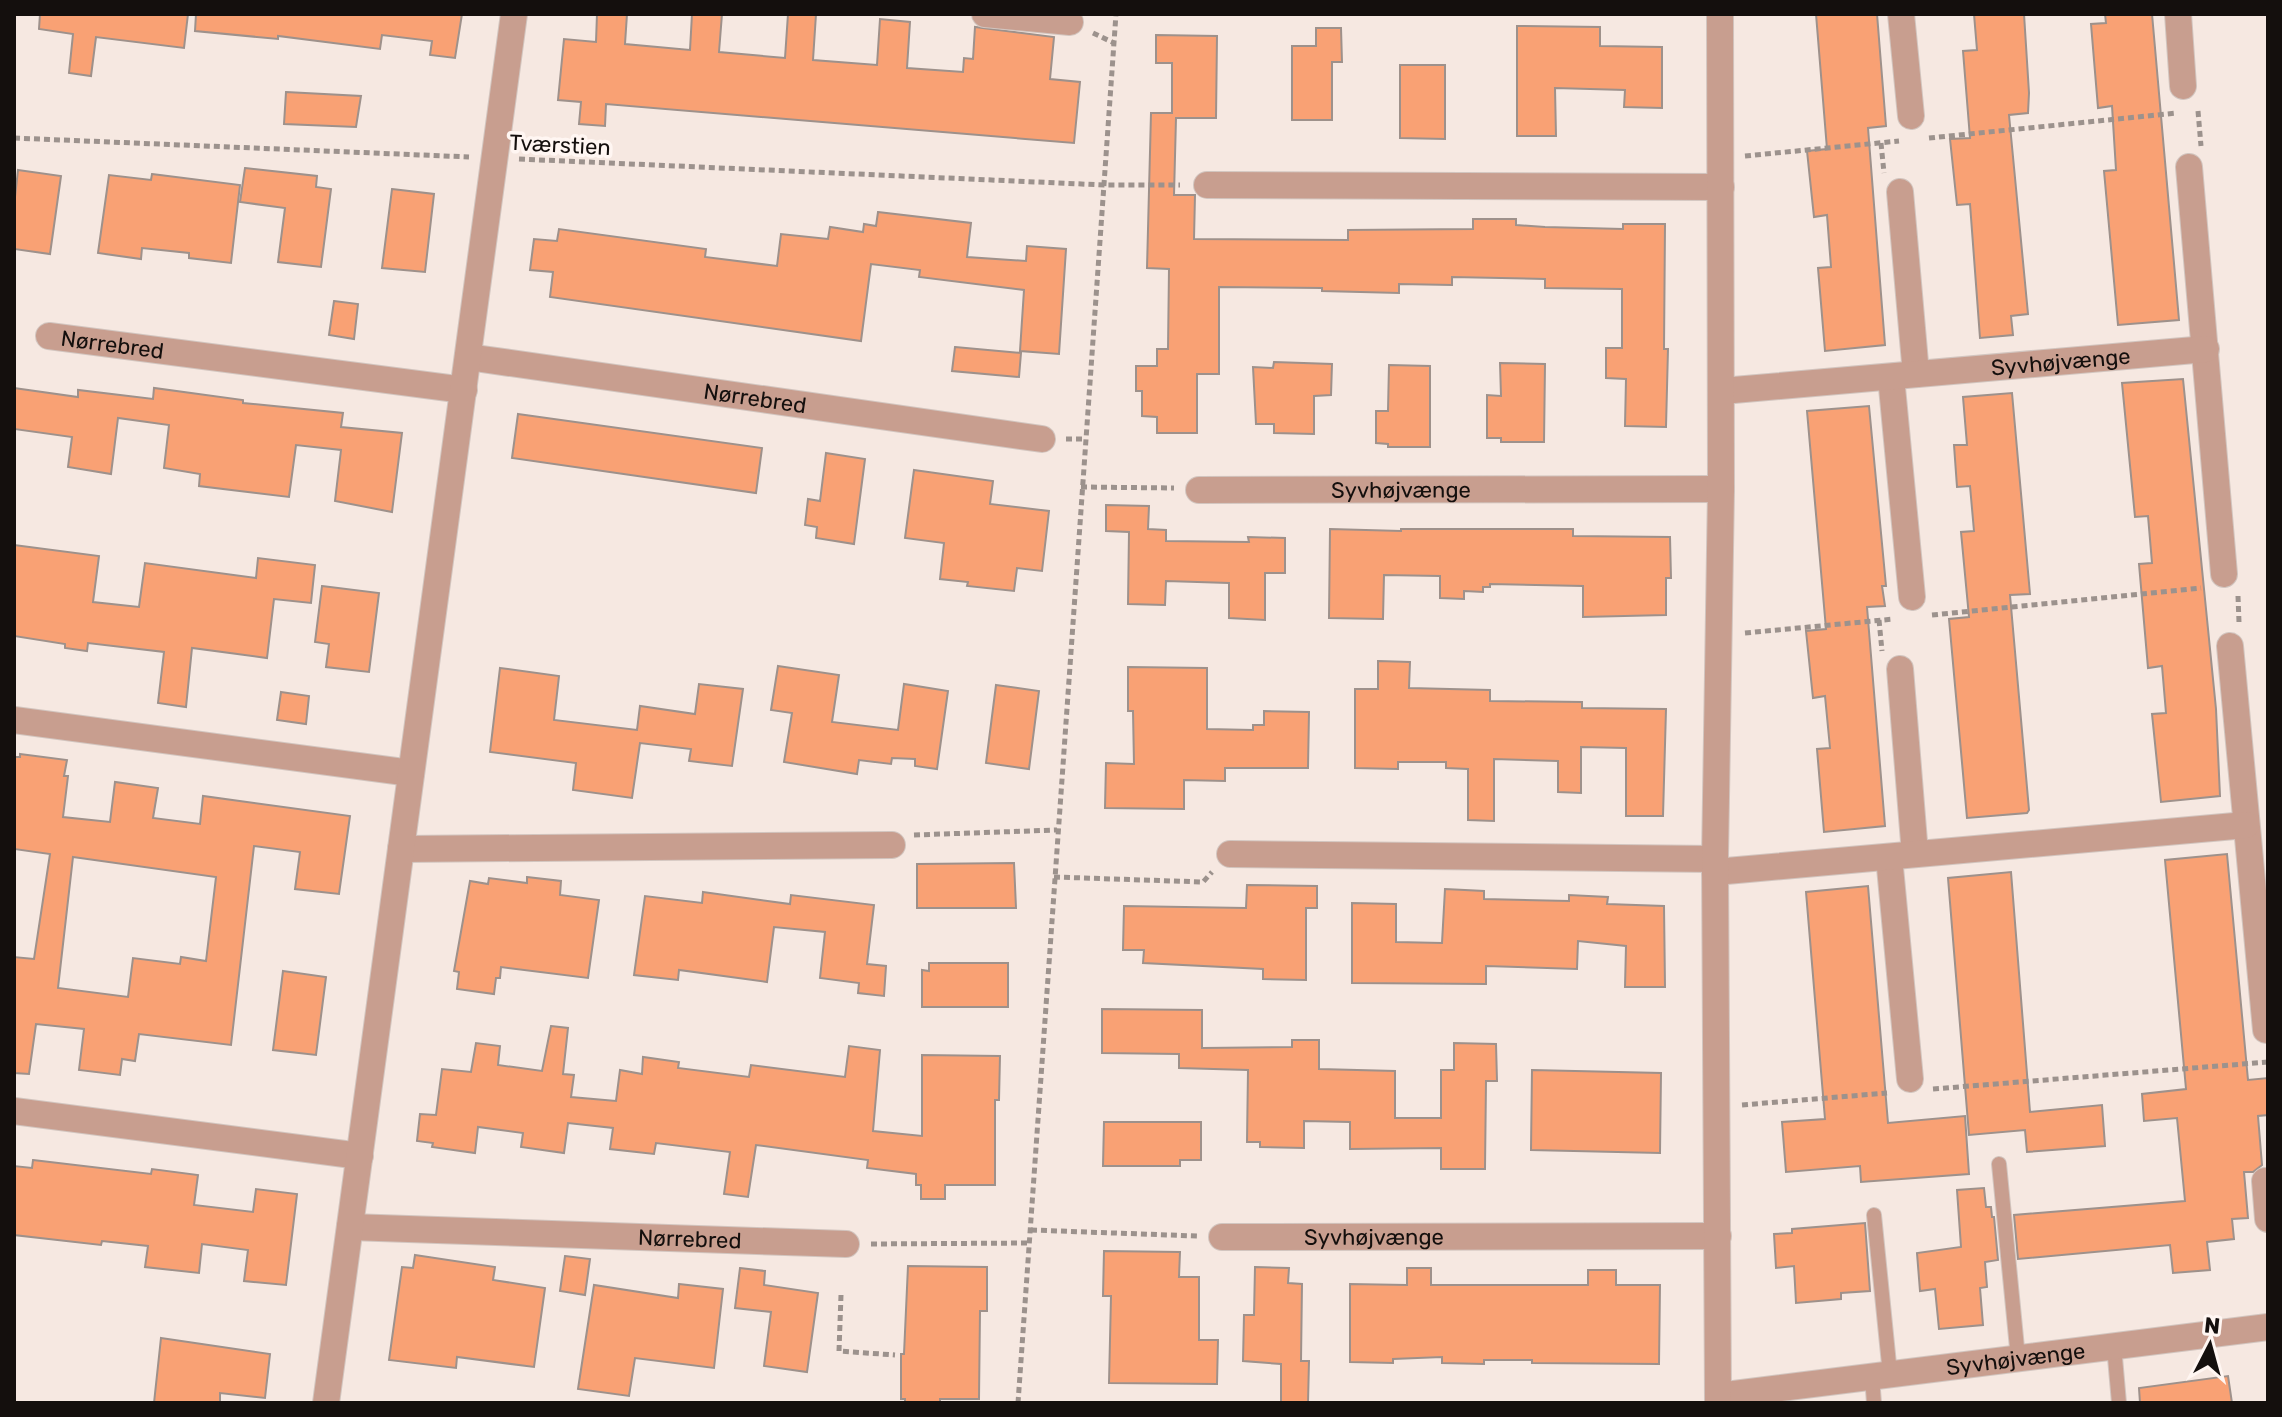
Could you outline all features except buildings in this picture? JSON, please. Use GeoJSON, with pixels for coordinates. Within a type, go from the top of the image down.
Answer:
{"type":"FeatureCollection","features":[{"type":"Feature","properties":{"kind":"street"},"geometry":{"type":"LineString","coordinates":[[326,1403],[514,14]]}},
{"type":"Feature","properties":{"kind":"street"},"geometry":{"type":"LineString","coordinates":[[985,14],[1070,22]]}},
{"type":"Feature","properties":{"kind":"street","name":"Syvhøjvænge"},"geometry":{"type":"LineString","coordinates":[[1720,14],[1722,391],[1715,866],[1718,1400],[1878,1385],[2018,1358],[2268,1327]]}},
{"type":"Feature","properties":{"kind":"street"},"geometry":{"type":"LineString","coordinates":[[1901,14],[1913,128]]}},
{"type":"Feature","properties":{"kind":"street"},"geometry":{"type":"LineString","coordinates":[[2178,14],[2183,99]]}},
{"type":"Feature","properties":{"kind":"street"},"geometry":{"type":"LineString","coordinates":[[2189,167],[2206,349],[2215,581]]}},
{"type":"Feature","properties":{"kind":"street"},"geometry":{"type":"LineString","coordinates":[[1207,185],[1721,187]]}},
{"type":"Feature","properties":{"kind":"street"},"geometry":{"type":"LineString","coordinates":[[1900,192],[1906,608]]}},
{"type":"Feature","properties":{"kind":"street","name":"Nørrebred"},"geometry":{"type":"LineString","coordinates":[[49,336],[464,390]]}},
{"type":"Feature","properties":{"kind":"street","name":"Syvhøjvænge"},"geometry":{"type":"LineString","coordinates":[[1722,391],[2206,349]]}},
{"type":"Feature","properties":{"kind":"street","name":"Nørrebred"},"geometry":{"type":"LineString","coordinates":[[468,357],[1042,439]]}},
{"type":"Feature","properties":{"kind":"street","name":"Syvhøjvænge"},"geometry":{"type":"LineString","coordinates":[[1199,490],[1721,489]]}},
{"type":"Feature","properties":{"kind":"street"},"geometry":{"type":"LineString","coordinates":[[2230,646],[2266,1030]]}},
{"type":"Feature","properties":{"kind":"street"},"geometry":{"type":"LineString","coordinates":[[1900,669],[1902,855],[1914,1087]]}},
{"type":"Feature","properties":{"kind":"street"},"geometry":{"type":"LineString","coordinates":[[14,720],[411,773]]}},
{"type":"Feature","properties":{"kind":"street"},"geometry":{"type":"LineString","coordinates":[[1230,854],[1715,866],[1902,855],[2246,825]]}},
{"type":"Feature","properties":{"kind":"street"},"geometry":{"type":"LineString","coordinates":[[401,849],[892,845]]}},
{"type":"Feature","properties":{"kind":"street"},"geometry":{"type":"LineString","coordinates":[[14,1111],[360,1156]]}},
{"type":"Feature","properties":{"kind":"street"},"geometry":{"type":"LineString","coordinates":[[2265,1181],[2268,1219]]}},
{"type":"Feature","properties":{"kind":"street","name":"Nørrebred"},"geometry":{"type":"LineString","coordinates":[[350,1227],[846,1244]]}},
{"type":"Feature","properties":{"kind":"street","name":"Syvhøjvænge"},"geometry":{"type":"LineString","coordinates":[[1222,1237],[1718,1236]]}},
{"type":"Feature","properties":{"kind":"lane"},"geometry":{"type":"LineString","coordinates":[[1999,1164],[2018,1358]]}},
{"type":"Feature","properties":{"kind":"lane"},"geometry":{"type":"LineString","coordinates":[[1874,1215],[1878,1385]]}},
{"type":"Feature","properties":{"kind":"lane"},"geometry":{"type":"LineString","coordinates":[[2114,1346],[2119,1403]]}},
{"type":"Feature","properties":{"kind":"path"},"geometry":{"type":"LineString","coordinates":[[1018,1403],[1116,14]]}},
{"type":"Feature","properties":{"kind":"path"},"geometry":{"type":"LineString","coordinates":[[1720,158],[1900,141],[1913,128],[2183,99],[2195,85],[2198,111]]}},
{"type":"Feature","properties":{"kind":"path","name":"Tværstien"},"geometry":{"type":"LineString","coordinates":[[14,138],[1104,185]]}},
{"type":"Feature","properties":{"kind":"path"},"geometry":{"type":"LineString","coordinates":[[1104,185],[1207,185]]}},
{"type":"Feature","properties":{"kind":"path"},"geometry":{"type":"LineString","coordinates":[[1081,487],[1199,490]]}},
{"type":"Feature","properties":{"kind":"path"},"geometry":{"type":"LineString","coordinates":[[1931,615],[2215,581],[2237,585],[2240,631],[2230,646]]}},
{"type":"Feature","properties":{"kind":"path"},"geometry":{"type":"LineString","coordinates":[[1719,636],[1906,608]]}},
{"type":"Feature","properties":{"kind":"path"},"geometry":{"type":"LineString","coordinates":[[892,845],[905,835],[1057,830]]}},
{"type":"Feature","properties":{"kind":"path"},"geometry":{"type":"LineString","coordinates":[[1054,877],[1203,882],[1230,854]]}},
{"type":"Feature","properties":{"kind":"path"},"geometry":{"type":"LineString","coordinates":[[1717,1107],[1914,1087],[2268,1062]]}},
{"type":"Feature","properties":{"kind":"path"},"geometry":{"type":"LineString","coordinates":[[1031,1230],[1222,1237]]}},
{"type":"Feature","properties":{"kind":"path"},"geometry":{"type":"LineString","coordinates":[[846,1244],[1030,1243]]}},
{"type":"Feature","properties":{"kind":"path"},"geometry":{"type":"LineString","coordinates":[[841,1295],[839,1351],[895,1355]]}}]}
